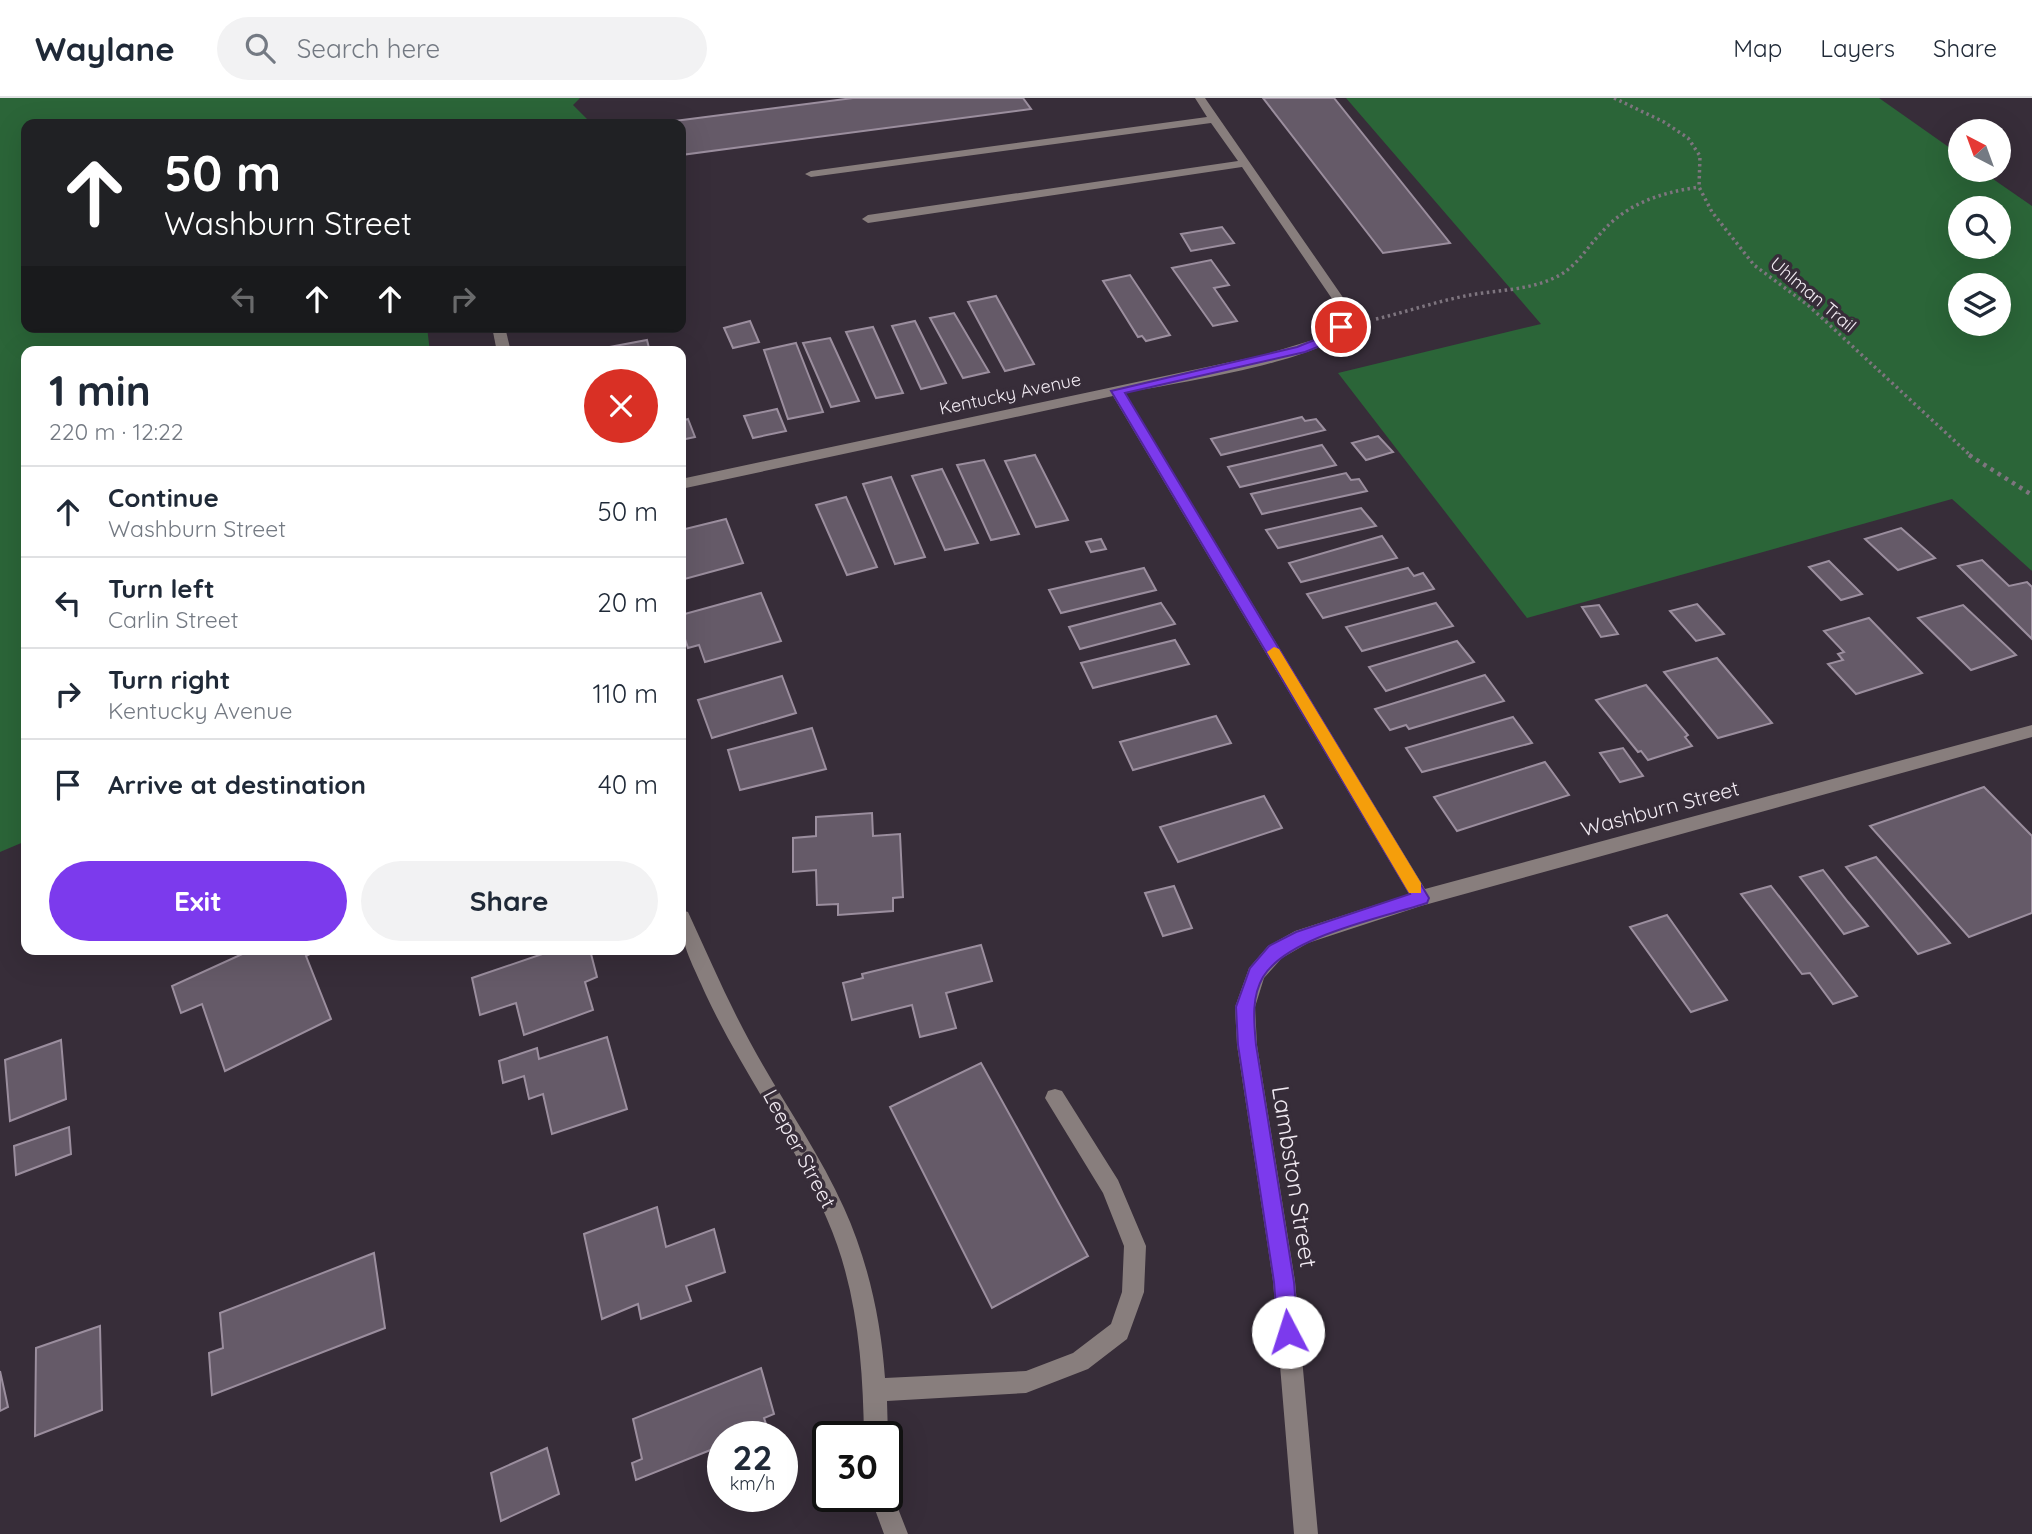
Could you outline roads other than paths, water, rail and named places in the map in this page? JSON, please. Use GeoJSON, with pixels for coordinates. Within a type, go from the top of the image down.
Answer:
{"type":"FeatureCollection","features":[{"type":"Feature","properties":{"kind":"street"},"geometry":{"type":"LineString","coordinates":[[868,219],[1247,163],[1200,98]]}},
{"type":"Feature","properties":{"kind":"street"},"geometry":{"type":"LineString","coordinates":[[811,174],[1215,119]]}},
{"type":"Feature","properties":{"kind":"street","name":"Kentucky Avenue"},"geometry":{"type":"LineString","coordinates":[[686,483],[1117,391],[1300,350],[1321,341],[1341,327],[1345,309],[1247,163]]}},
{"type":"Feature","properties":{"kind":"street"},"geometry":{"type":"LineString","coordinates":[[1117,391],[1421,898]]}},
{"type":"Feature","properties":{"kind":"street","name":"Washburn Street"},"geometry":{"type":"LineString","coordinates":[[1302,937],[1421,898],[2032,731]]}},
{"type":"Feature","properties":{"kind":"street","name":"Leeper Street"},"geometry":{"type":"LineString","coordinates":[[686,929],[733,1030],[824,1187],[848,1248],[866,1315],[876,1391],[876,1421]]}},
{"type":"Feature","properties":{"kind":"street","name":"Lambston Street"},"geometry":{"type":"LineString","coordinates":[[1302,937],[1275,952],[1256,974],[1245,1007],[1247,1045],[1284,1282],[1306,1534]]}},
{"type":"Feature","properties":{"kind":"street"},"geometry":{"type":"LineString","coordinates":[[876,1391],[1026,1382],[1080,1361],[1119,1331],[1133,1292],[1135,1246],[1111,1187],[1055,1098]]}},
{"type":"Feature","properties":{"kind":"street"},"geometry":{"type":"LineString","coordinates":[[888,1512],[896,1534]]}}]}
